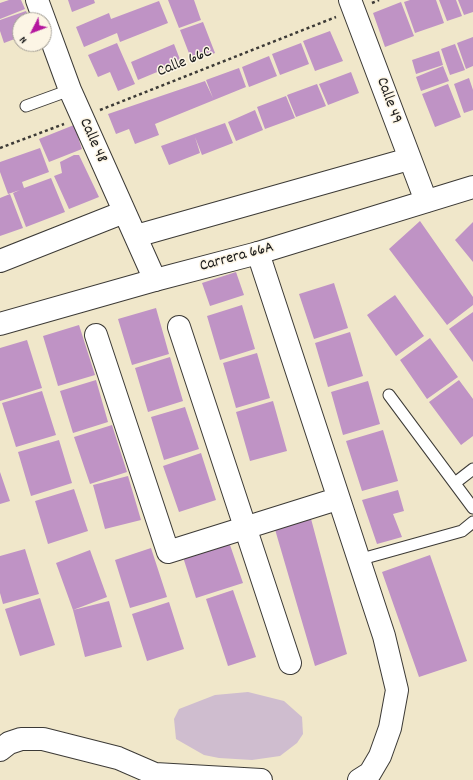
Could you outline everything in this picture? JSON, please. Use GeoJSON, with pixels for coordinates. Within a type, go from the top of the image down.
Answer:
{"type":"FeatureCollection","features":[{"type":"Feature","properties":{"kind":"street","name":"Calle 48"},"geometry":{"type":"LineString","coordinates":[[37,0],[81,117],[155,280]]}},
{"type":"Feature","properties":{"kind":"street","name":"Calle 49"},"geometry":{"type":"LineString","coordinates":[[352,5],[426,201]]}},
{"type":"Feature","properties":{"kind":"street"},"geometry":{"type":"LineString","coordinates":[[136,236],[409,159]]}},
{"type":"Feature","properties":{"kind":"street","name":"Carrera 66A"},"geometry":{"type":"LineString","coordinates":[[0,324],[155,280],[258,253],[473,187]]}},
{"type":"Feature","properties":{"kind":"street"},"geometry":{"type":"LineString","coordinates":[[0,262],[124,212]]}},
{"type":"Feature","properties":{"kind":"street"},"geometry":{"type":"LineString","coordinates":[[258,253],[337,499],[384,636],[397,690],[390,728],[380,756],[370,773],[359,780]]}},
{"type":"Feature","properties":{"kind":"street"},"geometry":{"type":"LineString","coordinates":[[179,327],[290,663]]}},
{"type":"Feature","properties":{"kind":"street"},"geometry":{"type":"LineString","coordinates":[[96,335],[168,552],[337,499]]}},
{"type":"Feature","properties":{"kind":"street"},"geometry":{"type":"LineString","coordinates":[[0,750],[10,743],[21,739]]}},
{"type":"Feature","properties":{"kind":"street"},"geometry":{"type":"LineString","coordinates":[[0,740],[43,739],[110,756],[155,774],[261,780]]}},
{"type":"Feature","properties":{"kind":"lane"},"geometry":{"type":"LineString","coordinates":[[26,106],[70,90]]}},
{"type":"Feature","properties":{"kind":"lane"},"geometry":{"type":"LineString","coordinates":[[389,395],[473,508]]}},
{"type":"Feature","properties":{"kind":"lane"},"geometry":{"type":"LineString","coordinates":[[455,483],[473,470]]}},
{"type":"Feature","properties":{"kind":"lane"},"geometry":{"type":"LineString","coordinates":[[358,560],[462,531],[473,522]]}},
{"type":"Feature","properties":{"kind":"path","name":"Calle 66C"},"geometry":{"type":"LineString","coordinates":[[0,148],[81,117],[352,5],[379,0]]}},
{"type":"Feature","properties":{"kind":"shaded area"},"geometry":{"type":"Polygon","coordinates":[[[248,692],[284,701],[302,717],[303,734],[297,743],[280,756],[252,760],[219,758],[204,755],[176,739],[174,719],[179,709],[215,695],[248,692]]]}},
{"type":"Feature","properties":{"kind":"building"},"geometry":{"type":"Polygon","coordinates":[[[9,0],[21,0],[25,9],[18,12],[12,12],[12,14],[0,19],[0,3],[9,0]]]}},
{"type":"Feature","properties":{"kind":"building"},"geometry":{"type":"Polygon","coordinates":[[[68,0],[94,0],[95,3],[72,12],[68,0]]]}},
{"type":"Feature","properties":{"kind":"building"},"geometry":{"type":"Polygon","coordinates":[[[168,0],[194,0],[201,20],[179,28],[168,0]]]}},
{"type":"Feature","properties":{"kind":"building"},"geometry":{"type":"Polygon","coordinates":[[[410,0],[436,0],[444,23],[415,33],[404,2],[410,0]]]}},
{"type":"Feature","properties":{"kind":"building"},"geometry":{"type":"Polygon","coordinates":[[[439,0],[456,0],[462,16],[447,21],[439,0]]]}},
{"type":"Feature","properties":{"kind":"building"},"geometry":{"type":"Polygon","coordinates":[[[458,0],[473,0],[473,12],[464,15],[458,0]]]}},
{"type":"Feature","properties":{"kind":"building"},"geometry":{"type":"Polygon","coordinates":[[[159,1],[168,23],[120,42],[117,33],[84,47],[76,27],[109,13],[111,19],[159,1]]]}},
{"type":"Feature","properties":{"kind":"building"},"geometry":{"type":"Polygon","coordinates":[[[401,2],[414,36],[385,47],[373,13],[401,2]]]}},
{"type":"Feature","properties":{"kind":"building"},"geometry":{"type":"Polygon","coordinates":[[[12,16],[12,40],[4,43],[0,31],[0,20],[12,16]]]}},
{"type":"Feature","properties":{"kind":"building"},"geometry":{"type":"Polygon","coordinates":[[[203,22],[215,53],[192,61],[180,30],[203,22]]]}},
{"type":"Feature","properties":{"kind":"building"},"geometry":{"type":"Polygon","coordinates":[[[330,31],[343,61],[315,71],[303,41],[330,31]]]}},
{"type":"Feature","properties":{"kind":"building"},"geometry":{"type":"Polygon","coordinates":[[[473,37],[473,66],[466,69],[457,43],[473,37]]]}},
{"type":"Feature","properties":{"kind":"building"},"geometry":{"type":"Polygon","coordinates":[[[117,43],[135,84],[118,91],[110,72],[98,77],[88,55],[117,43]]]}},
{"type":"Feature","properties":{"kind":"building"},"geometry":{"type":"Polygon","coordinates":[[[301,43],[309,64],[280,75],[272,54],[301,43]]]}},
{"type":"Feature","properties":{"kind":"building"},"geometry":{"type":"Polygon","coordinates":[[[174,44],[181,62],[138,80],[131,62],[174,44]]]}},
{"type":"Feature","properties":{"kind":"building"},"geometry":{"type":"Polygon","coordinates":[[[455,44],[465,70],[450,75],[441,49],[455,44]]]}},
{"type":"Feature","properties":{"kind":"building"},"geometry":{"type":"Polygon","coordinates":[[[439,51],[443,65],[416,74],[412,60],[439,51]]]}},
{"type":"Feature","properties":{"kind":"building"},"geometry":{"type":"Polygon","coordinates":[[[269,56],[277,76],[249,87],[242,67],[269,56]]]}},
{"type":"Feature","properties":{"kind":"building"},"geometry":{"type":"Polygon","coordinates":[[[443,66],[449,81],[421,91],[416,77],[443,66]]]}},
{"type":"Feature","properties":{"kind":"building"},"geometry":{"type":"Polygon","coordinates":[[[239,68],[246,87],[155,124],[159,135],[135,144],[129,129],[116,134],[108,114],[205,81],[213,98],[206,80],[239,68]]]}},
{"type":"Feature","properties":{"kind":"building"},"geometry":{"type":"Polygon","coordinates":[[[351,72],[359,93],[328,105],[319,84],[351,72]]]}},
{"type":"Feature","properties":{"kind":"building"},"geometry":{"type":"Polygon","coordinates":[[[469,78],[473,90],[473,110],[464,113],[454,84],[469,78]]]}},
{"type":"Feature","properties":{"kind":"building"},"geometry":{"type":"Polygon","coordinates":[[[317,84],[326,106],[296,117],[287,95],[317,84]]]}},
{"type":"Feature","properties":{"kind":"building"},"geometry":{"type":"Polygon","coordinates":[[[448,84],[461,117],[435,127],[422,94],[448,84]]]}},
{"type":"Feature","properties":{"kind":"building"},"geometry":{"type":"Polygon","coordinates":[[[286,96],[295,118],[265,129],[257,107],[286,96]]]}},
{"type":"Feature","properties":{"kind":"building"},"geometry":{"type":"Polygon","coordinates":[[[255,110],[263,130],[236,141],[228,122],[255,110]]]}},
{"type":"Feature","properties":{"kind":"building"},"geometry":{"type":"Polygon","coordinates":[[[225,123],[233,143],[202,155],[195,137],[200,153],[169,165],[161,146],[225,123]]]}},
{"type":"Feature","properties":{"kind":"building"},"geometry":{"type":"Polygon","coordinates":[[[74,125],[82,149],[49,162],[39,139],[74,125]]]}},
{"type":"Feature","properties":{"kind":"building"},"geometry":{"type":"Polygon","coordinates":[[[40,148],[49,172],[22,182],[24,188],[51,178],[65,212],[26,227],[13,193],[20,190],[8,194],[0,172],[0,162],[40,148]]]}},
{"type":"Feature","properties":{"kind":"building"},"geometry":{"type":"Polygon","coordinates":[[[74,155],[79,155],[99,197],[69,209],[54,176],[62,173],[60,162],[74,155]]]}},
{"type":"Feature","properties":{"kind":"building"},"geometry":{"type":"Polygon","coordinates":[[[10,194],[23,228],[0,236],[0,198],[10,194]]]}},
{"type":"Feature","properties":{"kind":"building"},"geometry":{"type":"Polygon","coordinates":[[[420,221],[473,297],[473,305],[447,325],[389,249],[420,221]]]}},
{"type":"Feature","properties":{"kind":"building"},"geometry":{"type":"Polygon","coordinates":[[[473,222],[473,262],[455,240],[473,222]]]}},
{"type":"Feature","properties":{"kind":"building"},"geometry":{"type":"Polygon","coordinates":[[[236,272],[244,295],[210,306],[202,283],[236,272]]]}},
{"type":"Feature","properties":{"kind":"building"},"geometry":{"type":"Polygon","coordinates":[[[334,283],[348,328],[314,339],[299,294],[334,283]]]}},
{"type":"Feature","properties":{"kind":"building"},"geometry":{"type":"Polygon","coordinates":[[[395,295],[424,336],[396,356],[367,315],[395,295]]]}},
{"type":"Feature","properties":{"kind":"building"},"geometry":{"type":"Polygon","coordinates":[[[242,305],[255,349],[220,360],[207,316],[242,305]]]}},
{"type":"Feature","properties":{"kind":"building"},"geometry":{"type":"Polygon","coordinates":[[[156,308],[169,354],[132,365],[118,319],[156,308]]]}},
{"type":"Feature","properties":{"kind":"building"},"geometry":{"type":"Polygon","coordinates":[[[473,312],[473,362],[449,329],[473,312]]]}},
{"type":"Feature","properties":{"kind":"building"},"geometry":{"type":"Polygon","coordinates":[[[79,325],[95,375],[58,386],[43,336],[79,325]]]}},
{"type":"Feature","properties":{"kind":"building"},"geometry":{"type":"Polygon","coordinates":[[[350,332],[363,376],[328,387],[315,343],[350,332]]]}},
{"type":"Feature","properties":{"kind":"building"},"geometry":{"type":"Polygon","coordinates":[[[430,338],[458,377],[427,399],[400,360],[430,338]]]}},
{"type":"Feature","properties":{"kind":"building"},"geometry":{"type":"Polygon","coordinates":[[[27,340],[42,388],[0,401],[0,348],[27,340]]]}},
{"type":"Feature","properties":{"kind":"building"},"geometry":{"type":"Polygon","coordinates":[[[257,353],[270,398],[236,408],[223,363],[257,353]]]}},
{"type":"Feature","properties":{"kind":"building"},"geometry":{"type":"Polygon","coordinates":[[[170,357],[183,401],[148,412],[135,368],[170,357]]]}},
{"type":"Feature","properties":{"kind":"building"},"geometry":{"type":"Polygon","coordinates":[[[96,380],[108,422],[73,433],[60,391],[96,380]]]}},
{"type":"Feature","properties":{"kind":"building"},"geometry":{"type":"Polygon","coordinates":[[[459,380],[473,399],[473,436],[461,445],[429,402],[459,380]]]}},
{"type":"Feature","properties":{"kind":"building"},"geometry":{"type":"Polygon","coordinates":[[[368,381],[380,424],[343,435],[331,392],[368,381]]]}},
{"type":"Feature","properties":{"kind":"building"},"geometry":{"type":"Polygon","coordinates":[[[42,391],[56,435],[16,447],[2,403],[42,391]]]}},
{"type":"Feature","properties":{"kind":"building"},"geometry":{"type":"Polygon","coordinates":[[[273,401],[287,451],[250,461],[236,412],[273,401]]]}},
{"type":"Feature","properties":{"kind":"building"},"geometry":{"type":"Polygon","coordinates":[[[185,407],[199,449],[164,460],[151,417],[185,407]]]}},
{"type":"Feature","properties":{"kind":"building"},"geometry":{"type":"Polygon","coordinates":[[[112,425],[127,472],[90,484],[74,437],[112,425]]]}},
{"type":"Feature","properties":{"kind":"building"},"geometry":{"type":"Polygon","coordinates":[[[383,430],[398,481],[362,491],[346,441],[383,430]]]}},
{"type":"Feature","properties":{"kind":"building"},"geometry":{"type":"Polygon","coordinates":[[[59,440],[72,483],[31,496],[18,452],[59,440]]]}},
{"type":"Feature","properties":{"kind":"building"},"geometry":{"type":"Polygon","coordinates":[[[201,453],[216,500],[179,512],[163,466],[201,453]]]}},
{"type":"Feature","properties":{"kind":"building"},"geometry":{"type":"Polygon","coordinates":[[[0,472],[10,501],[0,504],[0,472]]]}},
{"type":"Feature","properties":{"kind":"building"},"geometry":{"type":"Polygon","coordinates":[[[128,476],[141,520],[105,529],[93,485],[128,476]]]}},
{"type":"Feature","properties":{"kind":"building"},"geometry":{"type":"Polygon","coordinates":[[[74,489],[88,531],[48,544],[35,501],[74,489]]]}},
{"type":"Feature","properties":{"kind":"building"},"geometry":{"type":"Polygon","coordinates":[[[398,490],[404,511],[393,514],[402,537],[377,544],[362,500],[398,490]]]}},
{"type":"Feature","properties":{"kind":"building"},"geometry":{"type":"Polygon","coordinates":[[[310,515],[347,654],[315,666],[274,526],[310,515]]]}},
{"type":"Feature","properties":{"kind":"building"},"geometry":{"type":"Polygon","coordinates":[[[229,542],[243,583],[196,598],[183,557],[229,542]]]}},
{"type":"Feature","properties":{"kind":"building"},"geometry":{"type":"Polygon","coordinates":[[[151,548],[167,597],[130,608],[115,560],[151,548]]]}},
{"type":"Feature","properties":{"kind":"building"},"geometry":{"type":"Polygon","coordinates":[[[25,549],[39,594],[3,604],[0,593],[0,556],[25,549]]]}},
{"type":"Feature","properties":{"kind":"building"},"geometry":{"type":"Polygon","coordinates":[[[90,550],[107,597],[73,610],[56,563],[90,550]]]}},
{"type":"Feature","properties":{"kind":"building"},"geometry":{"type":"Polygon","coordinates":[[[430,555],[467,661],[419,677],[382,572],[430,555]]]}},
{"type":"Feature","properties":{"kind":"building"},"geometry":{"type":"Polygon","coordinates":[[[233,590],[256,657],[228,666],[206,599],[233,590]]]}},
{"type":"Feature","properties":{"kind":"building"},"geometry":{"type":"Polygon","coordinates":[[[40,598],[55,645],[20,656],[5,609],[40,598]]]}},
{"type":"Feature","properties":{"kind":"building"},"geometry":{"type":"Polygon","coordinates":[[[109,601],[122,647],[85,657],[73,610],[109,601]]]}},
{"type":"Feature","properties":{"kind":"building"},"geometry":{"type":"Polygon","coordinates":[[[169,602],[184,649],[147,661],[132,614],[169,602]]]}}]}
